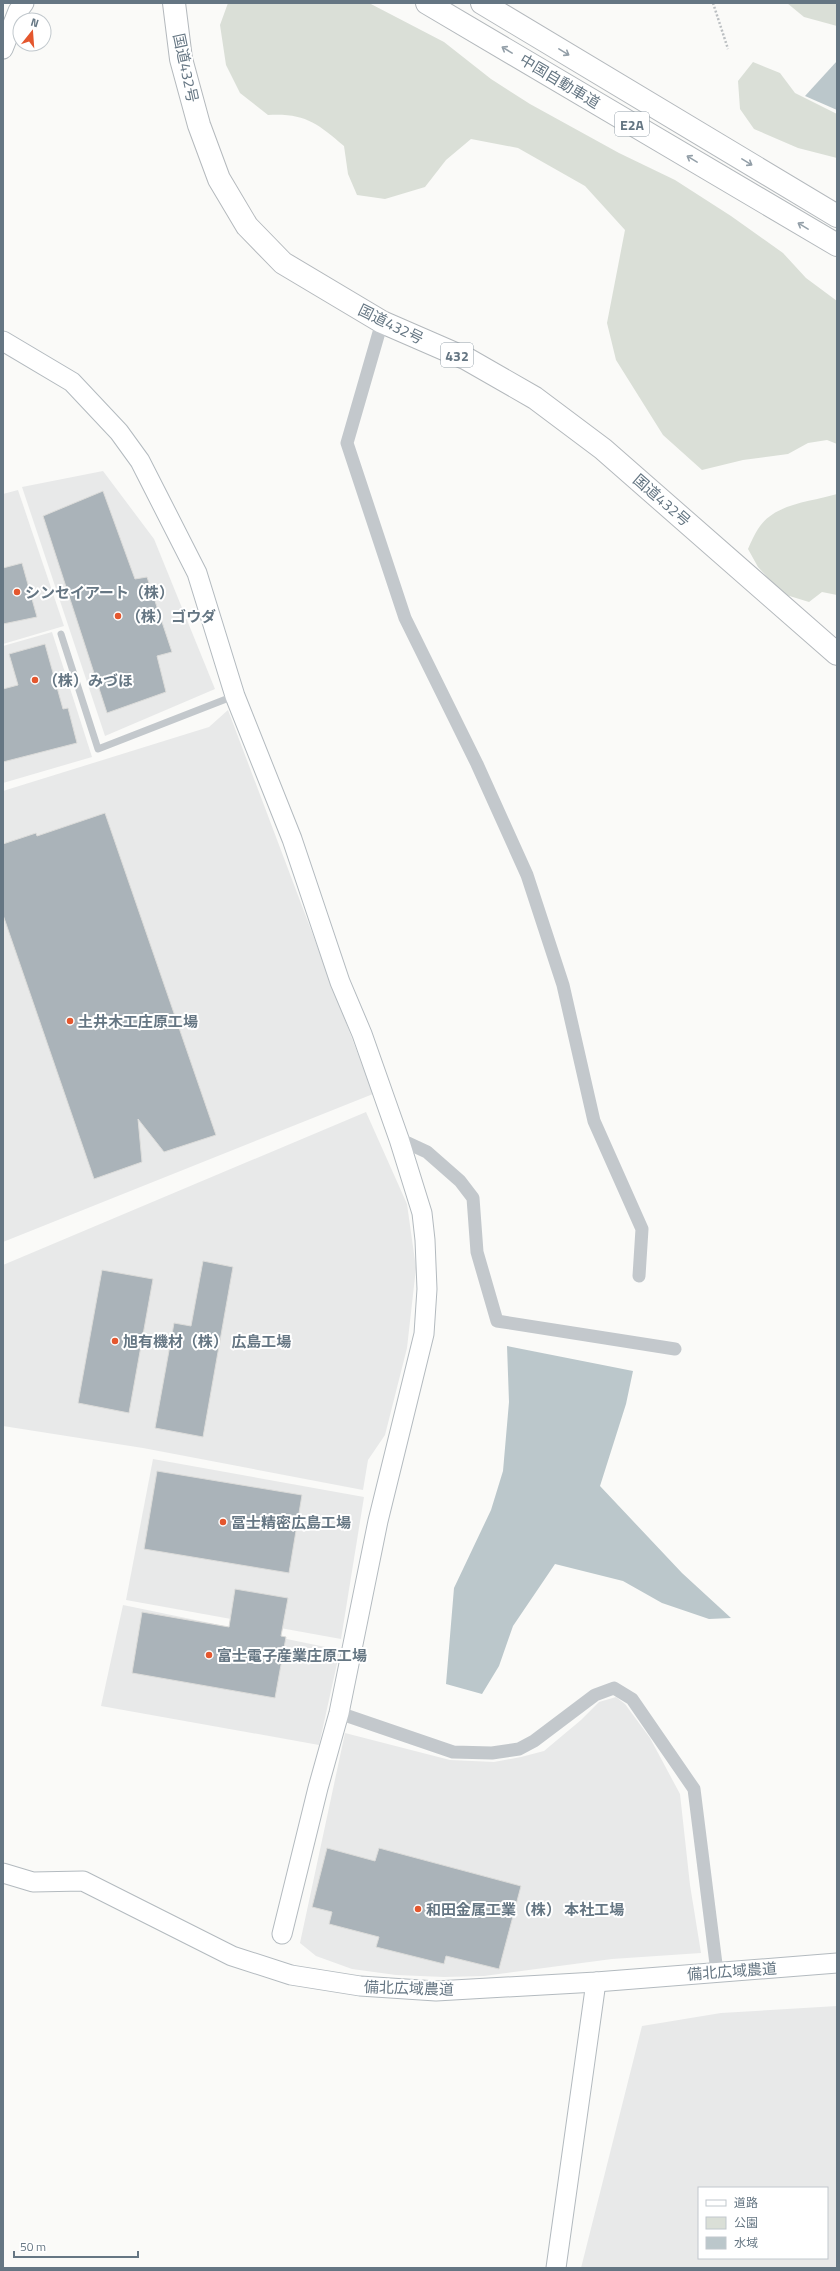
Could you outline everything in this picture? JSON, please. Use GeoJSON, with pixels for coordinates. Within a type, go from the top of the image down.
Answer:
{"type":"FeatureCollection","features":[{"type":"Feature","properties":{"kind":"highway","name":"国道432号"},"geometry":{"type":"LineString","coordinates":[[174,3],[181,59],[199,124],[219,179],[247,226],[283,263],[382,322],[467,359],[535,398],[603,449],[837,654]]}},
{"type":"Feature","properties":{"kind":"highway","name":"中国自動車道"},"geometry":{"type":"LineString","coordinates":[[427,3],[837,245]]}},
{"type":"Feature","properties":{"kind":"highway","name":"中国自動車道"},"geometry":{"type":"LineString","coordinates":[[482,3],[837,216]]}},
{"type":"Feature","properties":{"kind":"street"},"geometry":{"type":"LineString","coordinates":[[3,49],[18,11],[24,3]]}},
{"type":"Feature","properties":{"kind":"street"},"geometry":{"type":"LineString","coordinates":[[382,322],[347,443],[405,618],[477,764],[527,875],[563,985],[594,1122],[642,1229],[639,1276]]}},
{"type":"Feature","properties":{"kind":"street"},"geometry":{"type":"LineString","coordinates":[[3,341],[72,382],[114,426],[140,461],[197,573],[235,696],[292,839],[340,982],[362,1034],[422,1213],[425,1240],[427,1289],[424,1334],[378,1521],[339,1713],[282,1934]]}},
{"type":"Feature","properties":{"kind":"street"},"geometry":{"type":"LineString","coordinates":[[398,1139],[427,1152],[460,1181],[473,1198],[477,1252],[497,1321],[675,1349]]}},
{"type":"Feature","properties":{"kind":"street"},"geometry":{"type":"LineString","coordinates":[[339,1713],[453,1752],[492,1753],[519,1749],[534,1740],[595,1695],[614,1688],[632,1699],[694,1789],[716,1972]]}},
{"type":"Feature","properties":{"kind":"street","name":"備北広域農道"},"geometry":{"type":"LineString","coordinates":[[3,1873],[33,1882],[83,1881],[232,1956],[291,1975],[360,1986],[436,1991],[596,1982],[837,1963]]}},
{"type":"Feature","properties":{"kind":"street"},"geometry":{"type":"LineString","coordinates":[[556,2268],[596,1982]]}},
{"type":"Feature","properties":{"kind":"lane"},"geometry":{"type":"LineString","coordinates":[[61,634],[98,749],[235,696]]}},
{"type":"Feature","properties":{"kind":"path"},"geometry":{"type":"LineString","coordinates":[[713,3],[728,49]]}},
{"type":"Feature","properties":{"kind":"shaded area"},"geometry":{"type":"Polygon","coordinates":[[[103,471],[154,539],[215,689],[105,736],[22,487],[103,471]]]}},
{"type":"Feature","properties":{"kind":"shaded area"},"geometry":{"type":"Polygon","coordinates":[[[18,490],[64,626],[3,644],[3,494],[18,490]]]}},
{"type":"Feature","properties":{"kind":"shaded area"},"geometry":{"type":"Polygon","coordinates":[[[52,632],[92,757],[3,783],[3,646],[52,632]]]}},
{"type":"Feature","properties":{"kind":"shaded area"},"geometry":{"type":"Polygon","coordinates":[[[228,710],[373,1094],[3,1242],[3,791],[209,727],[228,710]]]}},
{"type":"Feature","properties":{"kind":"shaded area"},"geometry":{"type":"Polygon","coordinates":[[[366,1112],[407,1204],[416,1268],[407,1348],[385,1435],[368,1460],[363,1490],[143,1448],[3,1426],[3,1265],[366,1112]]]}},
{"type":"Feature","properties":{"kind":"shaded area"},"geometry":{"type":"Polygon","coordinates":[[[153,1459],[364,1497],[341,1639],[126,1600],[153,1459]]]}},
{"type":"Feature","properties":{"kind":"shaded area"},"geometry":{"type":"Polygon","coordinates":[[[123,1605],[340,1650],[319,1745],[101,1706],[123,1605]]]}},
{"type":"Feature","properties":{"kind":"shaded area"},"geometry":{"type":"Polygon","coordinates":[[[616,1697],[625,1704],[650,1738],[680,1794],[690,1885],[701,1953],[612,1959],[484,1976],[444,1977],[396,1975],[352,1969],[316,1956],[300,1943],[345,1733],[450,1760],[494,1762],[544,1751],[581,1720],[599,1702],[616,1697]]]}},
{"type":"Feature","properties":{"kind":"shaded area"},"geometry":{"type":"Polygon","coordinates":[[[837,2006],[837,2268],[581,2268],[642,2026],[721,2013],[837,2006]]]}},
{"type":"Feature","properties":{"kind":"green space"},"geometry":{"type":"Polygon","coordinates":[[[228,3],[369,3],[444,42],[491,79],[530,104],[619,153],[675,180],[731,216],[783,253],[806,278],[837,301],[837,444],[827,440],[808,443],[788,454],[743,460],[702,470],[663,435],[616,360],[607,323],[625,230],[585,186],[518,148],[471,139],[446,160],[425,187],[385,199],[357,195],[348,174],[344,146],[326,131],[310,121],[292,116],[268,115],[240,93],[226,65],[220,25],[228,3]]]}},
{"type":"Feature","properties":{"kind":"green space"},"geometry":{"type":"Polygon","coordinates":[[[787,3],[837,3],[837,26],[804,17],[787,3]]]}},
{"type":"Feature","properties":{"kind":"green space"},"geometry":{"type":"Polygon","coordinates":[[[753,62],[780,73],[795,93],[837,114],[837,158],[798,148],[754,129],[740,109],[738,81],[753,62]]]}},
{"type":"Feature","properties":{"kind":"green space"},"geometry":{"type":"Polygon","coordinates":[[[837,494],[837,595],[822,592],[809,602],[783,594],[758,567],[748,549],[755,534],[765,520],[783,509],[837,494]]]}},
{"type":"Feature","properties":{"kind":"water"},"geometry":{"type":"Polygon","coordinates":[[[837,61],[837,110],[805,96],[837,61]]]}},
{"type":"Feature","properties":{"kind":"water"},"geometry":{"type":"Polygon","coordinates":[[[507,1346],[633,1371],[626,1404],[600,1486],[682,1573],[731,1618],[709,1619],[662,1603],[623,1581],[555,1564],[513,1626],[499,1666],[482,1694],[446,1684],[454,1588],[491,1510],[503,1471],[509,1402],[507,1346]]]}},
{"type":"Feature","properties":{"kind":"building","name":"（株）ゴウダ"},"geometry":{"type":"Polygon","coordinates":[[[103,491],[135,579],[147,577],[172,652],[157,656],[166,692],[107,713],[43,516],[103,491]]]}},
{"type":"Feature","properties":{"kind":"building","name":"シンセイアート（株）"},"geometry":{"type":"Polygon","coordinates":[[[22,563],[37,617],[3,624],[3,568],[22,563]]]}},
{"type":"Feature","properties":{"kind":"building"},"geometry":{"type":"Polygon","coordinates":[[[45,644],[63,709],[68,708],[77,743],[3,762],[3,689],[18,685],[9,654],[45,644]]]}},
{"type":"Feature","properties":{"kind":"building","name":"土井木工庄原工場"},"geometry":{"type":"Polygon","coordinates":[[[105,813],[216,1135],[164,1152],[138,1119],[142,1162],[94,1179],[3,915],[3,844],[36,833],[37,836],[105,813]]]}},
{"type":"Feature","properties":{"kind":"building"},"geometry":{"type":"Polygon","coordinates":[[[203,1261],[233,1267],[203,1437],[155,1428],[174,1323],[191,1326],[203,1261]]]}},
{"type":"Feature","properties":{"kind":"building","name":"旭有機材（株） 広島工場"},"geometry":{"type":"Polygon","coordinates":[[[102,1270],[153,1279],[129,1413],[78,1403],[102,1270]]]}},
{"type":"Feature","properties":{"kind":"building","name":"冨士精密広島工場"},"geometry":{"type":"Polygon","coordinates":[[[157,1471],[302,1495],[289,1573],[144,1549],[157,1471]]]}},
{"type":"Feature","properties":{"kind":"building","name":"富士電子産業庄原工場"},"geometry":{"type":"Polygon","coordinates":[[[235,1589],[288,1598],[281,1636],[286,1637],[275,1698],[132,1673],[142,1612],[229,1627],[235,1589]]]}},
{"type":"Feature","properties":{"kind":"building","name":"和田金属工業（株） 本社工場"},"geometry":{"type":"Polygon","coordinates":[[[327,1848],[375,1861],[379,1848],[521,1886],[499,1969],[446,1956],[444,1964],[376,1947],[379,1937],[329,1924],[332,1912],[312,1907],[327,1848]]]}},
{"type":"Feature","properties":{"kind":"place","name":"シンセイアート（株）"},"geometry":{"type":"Point","coordinates":[17,592]}},
{"type":"Feature","properties":{"kind":"place","name":"（株）ゴウダ"},"geometry":{"type":"Point","coordinates":[118,616]}},
{"type":"Feature","properties":{"kind":"place","name":"（株）みづほ"},"geometry":{"type":"Point","coordinates":[35,680]}},
{"type":"Feature","properties":{"kind":"place","name":"土井木工庄原工場"},"geometry":{"type":"Point","coordinates":[70,1021]}},
{"type":"Feature","properties":{"kind":"place","name":"旭有機材（株） 広島工場"},"geometry":{"type":"Point","coordinates":[115,1341]}},
{"type":"Feature","properties":{"kind":"place","name":"冨士精密広島工場"},"geometry":{"type":"Point","coordinates":[223,1522]}},
{"type":"Feature","properties":{"kind":"place","name":"富士電子産業庄原工場"},"geometry":{"type":"Point","coordinates":[209,1655]}},
{"type":"Feature","properties":{"kind":"place","name":"和田金属工業（株） 本社工場"},"geometry":{"type":"Point","coordinates":[418,1909]}}]}
